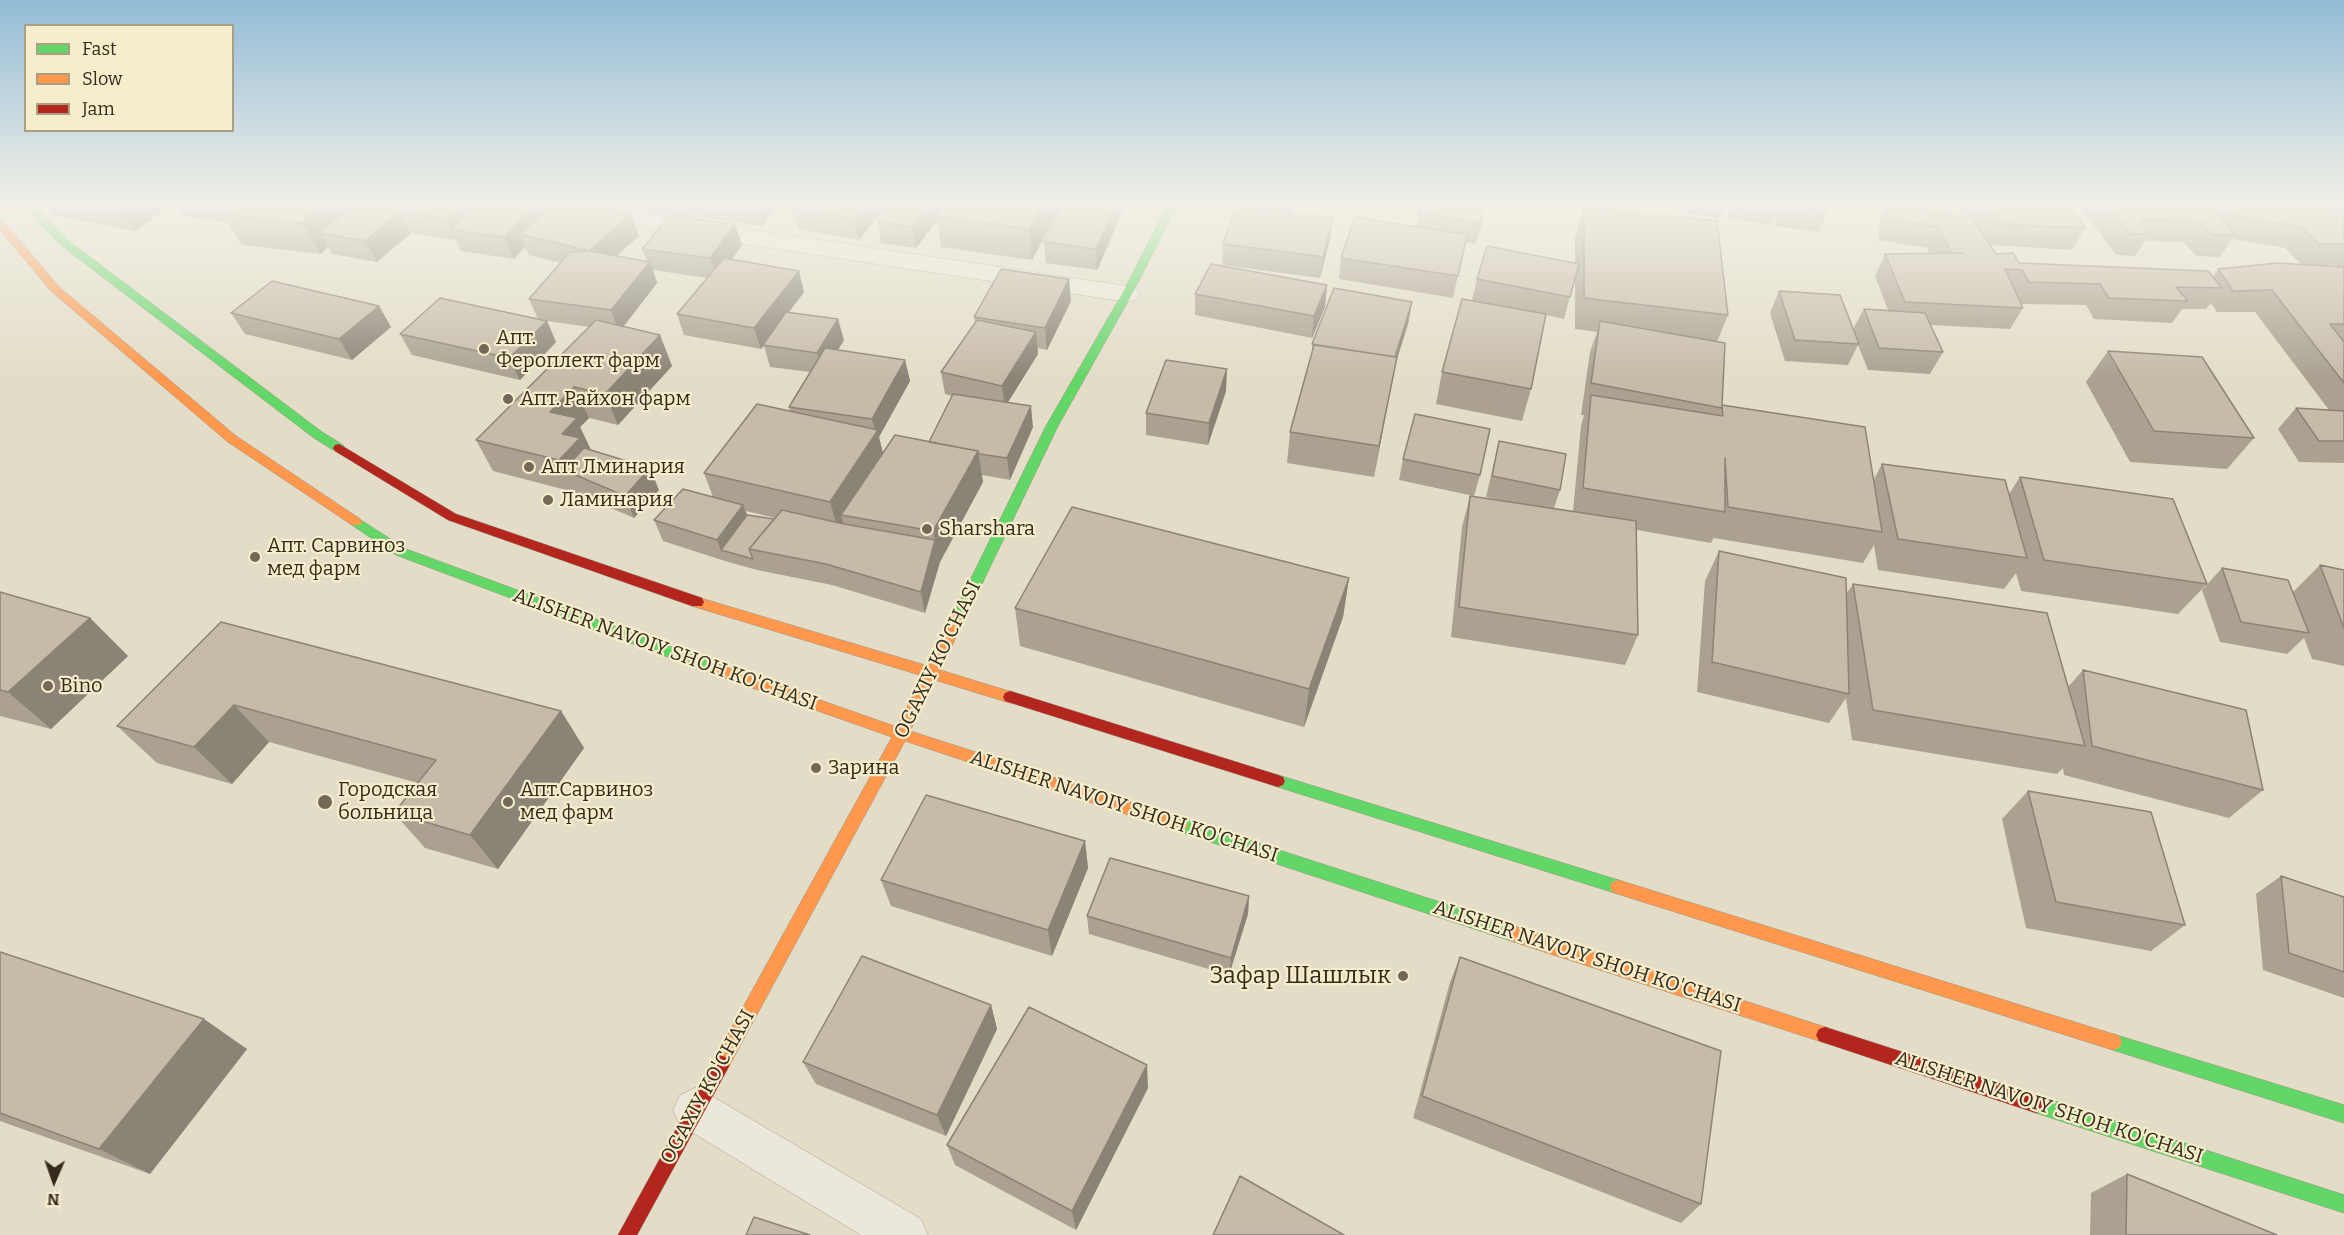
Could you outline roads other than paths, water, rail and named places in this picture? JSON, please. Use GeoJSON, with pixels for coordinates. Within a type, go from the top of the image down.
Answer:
{"type":"FeatureCollection","features":[{"type":"Feature","properties":{"kind":"main road","name":"ALISHER NAVOIY SHOH KO'CHASI"},"geometry":{"type":"LineString","coordinates":[[34,264],[55,289],[232,439],[401,552],[641,644],[901,735],[2344,1204]]}},
{"type":"Feature","properties":{"kind":"main road"},"geometry":{"type":"LineString","coordinates":[[92,264],[318,435],[452,517],[673,595],[933,673],[2344,1114]]}},
{"type":"Feature","properties":{"kind":"main road","name":"OGAXIY KO'CHASI"},"geometry":{"type":"LineString","coordinates":[[627,1235],[901,735],[1052,426],[1143,264]]}},
{"type":"Feature","properties":{"kind":"street"},"geometry":{"type":"LineString","coordinates":[[925,264],[1127,294]]}},
{"type":"Feature","properties":{"kind":"street"},"geometry":{"type":"LineString","coordinates":[[695,1110],[905,1235]]}},
{"type":"Feature","properties":{"kind":"place","name":"Апт. Фероплект фарм"},"geometry":{"type":"Point","coordinates":[484,349]}},
{"type":"Feature","properties":{"kind":"place","name":"Апт. Райхон фарм"},"geometry":{"type":"Point","coordinates":[508,399]}},
{"type":"Feature","properties":{"kind":"place","name":"Апт Лминария"},"geometry":{"type":"Point","coordinates":[529,467]}},
{"type":"Feature","properties":{"kind":"place","name":"Ламинария"},"geometry":{"type":"Point","coordinates":[548,500]}},
{"type":"Feature","properties":{"kind":"place","name":"Sharshara"},"geometry":{"type":"Point","coordinates":[927,529]}},
{"type":"Feature","properties":{"kind":"place","name":"Апт. Сарвиноз мед фарм"},"geometry":{"type":"Point","coordinates":[255,557]}},
{"type":"Feature","properties":{"kind":"place","name":"Bino"},"geometry":{"type":"Point","coordinates":[48,686]}},
{"type":"Feature","properties":{"kind":"place","name":"Зарина"},"geometry":{"type":"Point","coordinates":[816,768]}},
{"type":"Feature","properties":{"kind":"place","name":"Городская больница"},"geometry":{"type":"Point","coordinates":[325,802]}},
{"type":"Feature","properties":{"kind":"place","name":"Апт.Сарвиноз мед фарм"},"geometry":{"type":"Point","coordinates":[508,802]}},
{"type":"Feature","properties":{"kind":"place","name":"Зафар Шашлык"},"geometry":{"type":"Point","coordinates":[1403,976]}}]}
